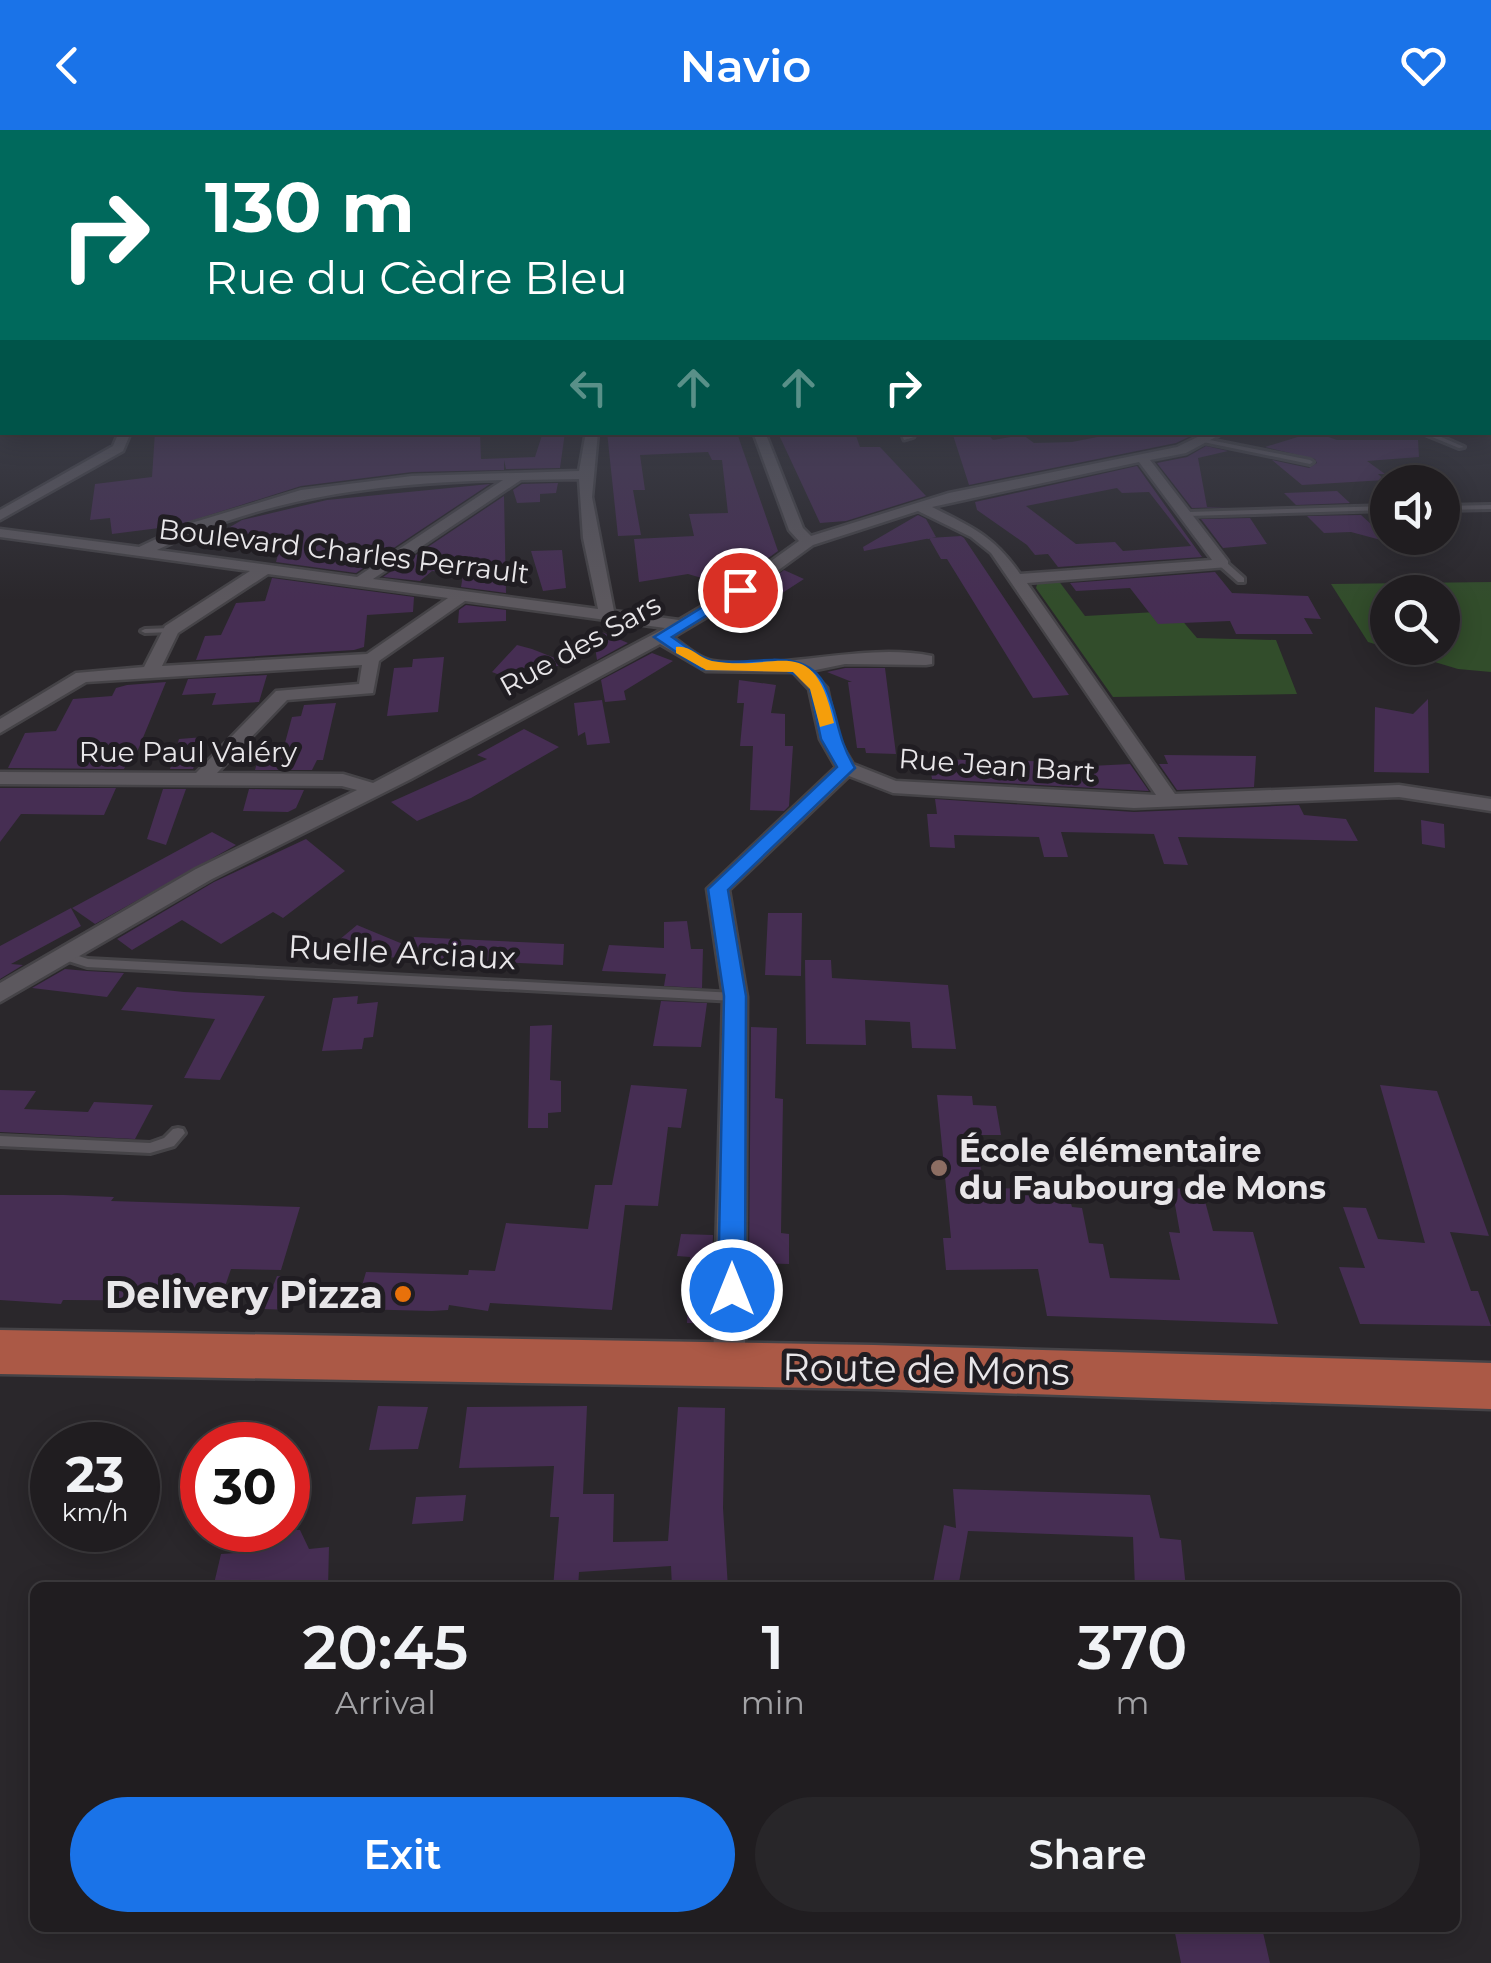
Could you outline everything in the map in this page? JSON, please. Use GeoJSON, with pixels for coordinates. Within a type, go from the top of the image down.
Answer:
{"type":"FeatureCollection","features":[{"type":"Feature","properties":{"kind":"main road","name":"Route de Mons"},"geometry":{"type":"LineString","coordinates":[[0,1352],[1491,1386]]}},
{"type":"Feature","properties":{"kind":"street"},"geometry":{"type":"LineString","coordinates":[[0,516],[118,448],[124,435]]}},
{"type":"Feature","properties":{"kind":"street"},"geometry":{"type":"LineString","coordinates":[[591,435],[583,475],[582,506],[607,601],[606,613]]}},
{"type":"Feature","properties":{"kind":"street"},"geometry":{"type":"LineString","coordinates":[[760,435],[796,530],[808,542]]}},
{"type":"Feature","properties":{"kind":"street","name":"Rue des Sars"},"geometry":{"type":"LineString","coordinates":[[0,994],[204,874],[661,637],[808,542],[918,506],[1142,458],[1212,437]]}},
{"type":"Feature","properties":{"kind":"street"},"geometry":{"type":"LineString","coordinates":[[1142,458],[1223,564]]}},
{"type":"Feature","properties":{"kind":"street"},"geometry":{"type":"LineString","coordinates":[[140,552],[274,497],[434,478],[583,475]]}},
{"type":"Feature","properties":{"kind":"street"},"geometry":{"type":"LineString","coordinates":[[362,580],[425,534],[484,504],[516,476]]}},
{"type":"Feature","properties":{"kind":"street"},"geometry":{"type":"LineString","coordinates":[[918,506],[976,534],[996,550],[1169,800]]}},
{"type":"Feature","properties":{"kind":"street","name":"Boulevard Charles Perrault"},"geometry":{"type":"LineString","coordinates":[[0,533],[681,625]]}},
{"type":"Feature","properties":{"kind":"street"},"geometry":{"type":"LineString","coordinates":[[1016,579],[1223,564]]}},
{"type":"Feature","properties":{"kind":"street"},"geometry":{"type":"LineString","coordinates":[[150,672],[171,630],[266,568]]}},
{"type":"Feature","properties":{"kind":"street"},"geometry":{"type":"LineString","coordinates":[[0,727],[82,677],[371,658],[464,595]]}},
{"type":"Feature","properties":{"kind":"street"},"geometry":{"type":"LineString","coordinates":[[661,637],[706,666],[786,664],[799,668],[818,688],[829,739],[846,768],[718,889],[735,996],[729,1366]]}},
{"type":"Feature","properties":{"kind":"street"},"geometry":{"type":"LineString","coordinates":[[282,696],[367,689],[371,658]]}},
{"type":"Feature","properties":{"kind":"street"},"geometry":{"type":"LineString","coordinates":[[799,668],[844,658],[926,660]]}},
{"type":"Feature","properties":{"kind":"street"},"geometry":{"type":"LineString","coordinates":[[200,780],[282,696],[288,664]]}},
{"type":"Feature","properties":{"kind":"street","name":"Rue Jean Bart"},"geometry":{"type":"LineString","coordinates":[[846,768],[863,778],[921,792],[1169,800],[1358,790],[1399,791],[1491,805]]}},
{"type":"Feature","properties":{"kind":"street","name":"Rue Paul Valéry"},"geometry":{"type":"LineString","coordinates":[[0,778],[343,780],[374,788]]}},
{"type":"Feature","properties":{"kind":"lane"},"geometry":{"type":"LineString","coordinates":[[1431,435],[1461,447]]}},
{"type":"Feature","properties":{"kind":"lane"},"geometry":{"type":"LineString","coordinates":[[1212,437],[1310,462]]}},
{"type":"Feature","properties":{"kind":"lane"},"geometry":{"type":"LineString","coordinates":[[1460,508],[1491,507]]}},
{"type":"Feature","properties":{"kind":"lane"},"geometry":{"type":"LineString","coordinates":[[1188,514],[1370,509]]}},
{"type":"Feature","properties":{"kind":"lane"},"geometry":{"type":"LineString","coordinates":[[1223,564],[1241,580]]}},
{"type":"Feature","properties":{"kind":"lane"},"geometry":{"type":"LineString","coordinates":[[145,631],[171,630]]}},
{"type":"Feature","properties":{"kind":"lane","name":"Ruelle Arciaux"},"geometry":{"type":"LineString","coordinates":[[66,956],[87,963],[735,996]]}},
{"type":"Feature","properties":{"kind":"lane"},"geometry":{"type":"LineString","coordinates":[[0,1142],[150,1148],[169,1142],[178,1133]]}},
{"type":"Feature","properties":{"kind":"green space"},"geometry":{"type":"Polygon","coordinates":[[[1058,580],[1085,616],[1174,611],[1197,638],[1276,640],[1297,694],[1113,697],[1036,588],[1038,581],[1058,580]]]}},
{"type":"Feature","properties":{"kind":"green space"},"geometry":{"type":"Polygon","coordinates":[[[1460,582],[1491,582],[1491,672],[1445,665],[1460,665],[1460,582]]]}},
{"type":"Feature","properties":{"kind":"green space"},"geometry":{"type":"Polygon","coordinates":[[[1331,584],[1370,584],[1368,642],[1331,584]]]}},
{"type":"Feature","properties":{"kind":"building"},"geometry":{"type":"Polygon","coordinates":[[[155,435],[480,435],[481,459],[535,457],[542,435],[565,435],[560,468],[506,469],[504,460],[504,470],[412,472],[301,486],[175,526],[112,534],[110,518],[90,520],[95,484],[152,477],[155,435]]]}},
{"type":"Feature","properties":{"kind":"building"},"geometry":{"type":"Polygon","coordinates":[[[607,435],[738,435],[778,551],[729,586],[688,574],[639,582],[634,539],[694,536],[689,514],[728,513],[722,460],[712,460],[708,452],[640,455],[645,490],[633,490],[641,535],[618,536],[607,435]]]}},
{"type":"Feature","properties":{"kind":"building"},"geometry":{"type":"Polygon","coordinates":[[[779,435],[856,435],[860,447],[880,447],[926,496],[846,521],[820,523],[779,435]]]}},
{"type":"Feature","properties":{"kind":"building"},"geometry":{"type":"Polygon","coordinates":[[[953,435],[989,435],[993,440],[1023,435],[1034,443],[1072,442],[1108,435],[1193,435],[1176,443],[969,485],[953,435]]]}},
{"type":"Feature","properties":{"kind":"building"},"geometry":{"type":"Polygon","coordinates":[[[1304,435],[1337,440],[1418,440],[1419,457],[1367,461],[1373,465],[1370,481],[1302,485],[1272,460],[1309,468],[1317,463],[1315,459],[1265,447],[1304,435]]]}},
{"type":"Feature","properties":{"kind":"building"},"geometry":{"type":"Polygon","coordinates":[[[1206,446],[1228,451],[1198,458],[1207,507],[1229,507],[1192,508],[1157,463],[1187,457],[1206,446]]]}},
{"type":"Feature","properties":{"kind":"building"},"geometry":{"type":"Polygon","coordinates":[[[1137,466],[1202,557],[1058,567],[1048,554],[1035,555],[977,510],[975,502],[1137,466]],[[1117,488],[1026,506],[1076,544],[1115,542],[1123,551],[1191,546],[1149,492],[1122,493],[1117,488]]]}},
{"type":"Feature","properties":{"kind":"building"},"geometry":{"type":"Polygon","coordinates":[[[558,483],[556,493],[540,494],[540,502],[517,503],[513,490],[522,484],[558,483]]]}},
{"type":"Feature","properties":{"kind":"building"},"geometry":{"type":"Polygon","coordinates":[[[490,484],[356,573],[276,562],[278,554],[201,544],[242,520],[327,500],[490,484]]]}},
{"type":"Feature","properties":{"kind":"building"},"geometry":{"type":"Polygon","coordinates":[[[1337,491],[1350,503],[1296,505],[1284,493],[1337,491]]]}},
{"type":"Feature","properties":{"kind":"building"},"geometry":{"type":"Polygon","coordinates":[[[504,496],[506,593],[461,587],[463,575],[432,571],[420,581],[383,577],[504,496]]]}},
{"type":"Feature","properties":{"kind":"building"},"geometry":{"type":"Polygon","coordinates":[[[918,515],[926,519],[936,537],[864,551],[863,547],[918,515]]]}},
{"type":"Feature","properties":{"kind":"building"},"geometry":{"type":"Polygon","coordinates":[[[1361,515],[1370,523],[1370,537],[1351,532],[1324,533],[1307,516],[1361,515]]]}},
{"type":"Feature","properties":{"kind":"building"},"geometry":{"type":"Polygon","coordinates":[[[1250,518],[1267,544],[1223,548],[1201,519],[1250,518]]]}},
{"type":"Feature","properties":{"kind":"building"},"geometry":{"type":"Polygon","coordinates":[[[961,536],[1069,695],[1033,698],[947,559],[941,559],[929,538],[961,536]]]}},
{"type":"Feature","properties":{"kind":"building"},"geometry":{"type":"Polygon","coordinates":[[[562,550],[566,588],[543,591],[531,551],[562,550]]]}},
{"type":"Feature","properties":{"kind":"building"},"geometry":{"type":"Polygon","coordinates":[[[784,570],[804,579],[773,599],[753,593],[784,570]]]}},
{"type":"Feature","properties":{"kind":"building"},"geometry":{"type":"Polygon","coordinates":[[[1215,572],[1232,593],[1308,596],[1321,619],[1304,618],[1313,634],[1236,634],[1230,621],[1158,624],[1130,588],[1076,591],[1070,583],[1215,572]]]}},
{"type":"Feature","properties":{"kind":"building"},"geometry":{"type":"Polygon","coordinates":[[[272,578],[414,597],[413,612],[367,615],[364,647],[354,650],[196,660],[205,636],[221,635],[236,603],[265,601],[272,578]]]}},
{"type":"Feature","properties":{"kind":"building"},"geometry":{"type":"Polygon","coordinates":[[[466,605],[506,610],[506,621],[458,623],[459,610],[466,605]]]}},
{"type":"Feature","properties":{"kind":"building"},"geometry":{"type":"Polygon","coordinates":[[[592,628],[628,643],[597,660],[592,628]]]}},
{"type":"Feature","properties":{"kind":"building"},"geometry":{"type":"Polygon","coordinates":[[[517,645],[565,662],[523,684],[492,672],[517,645]]]}},
{"type":"Feature","properties":{"kind":"building"},"geometry":{"type":"Polygon","coordinates":[[[652,653],[673,661],[624,691],[626,700],[605,702],[601,680],[652,653]]]}},
{"type":"Feature","properties":{"kind":"building"},"geometry":{"type":"Polygon","coordinates":[[[444,657],[438,712],[387,716],[394,668],[412,667],[413,659],[444,657]]]}},
{"type":"Feature","properties":{"kind":"building"},"geometry":{"type":"Polygon","coordinates":[[[885,668],[896,754],[866,753],[865,748],[857,748],[848,682],[852,682],[827,672],[885,668]]]}},
{"type":"Feature","properties":{"kind":"building"},"geometry":{"type":"Polygon","coordinates":[[[267,675],[259,702],[212,705],[216,693],[182,695],[188,679],[267,675]]]}},
{"type":"Feature","properties":{"kind":"building"},"geometry":{"type":"Polygon","coordinates":[[[739,680],[776,685],[771,713],[785,714],[785,746],[793,746],[789,806],[784,811],[750,810],[753,746],[740,746],[744,703],[737,703],[739,680]]]}},
{"type":"Feature","properties":{"kind":"building"},"geometry":{"type":"Polygon","coordinates":[[[166,682],[135,757],[129,758],[124,769],[8,768],[25,733],[56,731],[73,699],[112,696],[116,688],[127,685],[166,682]]]}},
{"type":"Feature","properties":{"kind":"building"},"geometry":{"type":"Polygon","coordinates":[[[1428,699],[1429,773],[1374,772],[1375,707],[1413,714],[1428,699]]]}},
{"type":"Feature","properties":{"kind":"building"},"geometry":{"type":"Polygon","coordinates":[[[602,700],[610,743],[587,745],[585,732],[578,736],[574,703],[602,700]]]}},
{"type":"Feature","properties":{"kind":"building"},"geometry":{"type":"Polygon","coordinates":[[[336,703],[323,760],[317,760],[312,770],[255,770],[259,755],[282,754],[292,717],[301,716],[304,705],[336,703]]]}},
{"type":"Feature","properties":{"kind":"building"},"geometry":{"type":"Polygon","coordinates":[[[524,729],[559,747],[471,798],[417,821],[391,802],[487,759],[477,755],[524,729]]]}},
{"type":"Feature","properties":{"kind":"building"},"geometry":{"type":"Polygon","coordinates":[[[204,737],[193,769],[170,769],[179,739],[204,737]]]}},
{"type":"Feature","properties":{"kind":"building"},"geometry":{"type":"Polygon","coordinates":[[[1164,755],[1256,756],[1254,787],[1177,790],[1159,764],[1168,764],[1164,755]]]}},
{"type":"Feature","properties":{"kind":"building"},"geometry":{"type":"Polygon","coordinates":[[[929,759],[1069,762],[1071,767],[1130,764],[1149,791],[932,779],[929,759]]]}},
{"type":"Feature","properties":{"kind":"building"},"geometry":{"type":"Polygon","coordinates":[[[0,788],[116,788],[104,815],[21,814],[0,842],[0,788]]]}},
{"type":"Feature","properties":{"kind":"building"},"geometry":{"type":"Polygon","coordinates":[[[163,789],[186,789],[166,845],[147,839],[163,789]]]}},
{"type":"Feature","properties":{"kind":"building"},"geometry":{"type":"Polygon","coordinates":[[[249,789],[304,790],[296,808],[288,812],[243,811],[249,789]]]}},
{"type":"Feature","properties":{"kind":"building"},"geometry":{"type":"Polygon","coordinates":[[[935,799],[1134,812],[1299,805],[1304,815],[1346,819],[1358,841],[1178,837],[1188,865],[1164,864],[1154,834],[1061,832],[1068,857],[1044,857],[1039,837],[954,835],[955,848],[930,847],[927,814],[937,814],[935,799]]]}},
{"type":"Feature","properties":{"kind":"building"},"geometry":{"type":"Polygon","coordinates":[[[1421,820],[1444,824],[1445,848],[1422,844],[1421,820]]]}},
{"type":"Feature","properties":{"kind":"building"},"geometry":{"type":"Polygon","coordinates":[[[212,832],[236,845],[95,924],[72,908],[212,832]]]}},
{"type":"Feature","properties":{"kind":"building"},"geometry":{"type":"Polygon","coordinates":[[[306,839],[345,871],[283,918],[273,912],[221,944],[182,920],[132,950],[117,939],[214,882],[306,839]]]}},
{"type":"Feature","properties":{"kind":"building"},"geometry":{"type":"Polygon","coordinates":[[[71,908],[81,926],[11,964],[23,965],[0,979],[0,946],[71,908]]]}},
{"type":"Feature","properties":{"kind":"building"},"geometry":{"type":"Polygon","coordinates":[[[768,913],[802,913],[801,976],[765,975],[768,913]]]}},
{"type":"Feature","properties":{"kind":"building"},"geometry":{"type":"Polygon","coordinates":[[[687,921],[691,949],[703,949],[702,988],[664,986],[666,974],[602,971],[609,945],[664,948],[664,922],[687,921]]]}},
{"type":"Feature","properties":{"kind":"building"},"geometry":{"type":"Polygon","coordinates":[[[357,925],[410,947],[414,937],[564,944],[563,965],[360,956],[333,945],[357,925]]]}},
{"type":"Feature","properties":{"kind":"building"},"geometry":{"type":"Polygon","coordinates":[[[805,960],[831,960],[832,978],[948,985],[956,1049],[912,1048],[910,1022],[865,1020],[866,1045],[806,1044],[805,960]]]}},
{"type":"Feature","properties":{"kind":"building"},"geometry":{"type":"Polygon","coordinates":[[[65,969],[124,973],[107,997],[32,988],[65,969]]]}},
{"type":"Feature","properties":{"kind":"building"},"geometry":{"type":"Polygon","coordinates":[[[137,987],[265,996],[220,1080],[184,1078],[215,1019],[121,1010],[137,987]]]}},
{"type":"Feature","properties":{"kind":"building"},"geometry":{"type":"Polygon","coordinates":[[[358,996],[357,1004],[378,1002],[373,1037],[364,1038],[362,1049],[322,1051],[333,998],[358,996]]]}},
{"type":"Feature","properties":{"kind":"building"},"geometry":{"type":"Polygon","coordinates":[[[661,1001],[707,1003],[701,1047],[653,1046],[661,1001]]]}},
{"type":"Feature","properties":{"kind":"building"},"geometry":{"type":"Polygon","coordinates":[[[552,1025],[550,1080],[561,1081],[561,1112],[548,1113],[548,1128],[528,1128],[530,1026],[552,1025]]]}},
{"type":"Feature","properties":{"kind":"building"},"geometry":{"type":"Polygon","coordinates":[[[751,1027],[777,1028],[775,1098],[783,1099],[781,1233],[789,1234],[789,1264],[749,1263],[751,1027]]]}},
{"type":"Feature","properties":{"kind":"building"},"geometry":{"type":"Polygon","coordinates":[[[631,1085],[687,1089],[681,1128],[668,1127],[658,1206],[625,1205],[612,1310],[490,1303],[488,1311],[449,1305],[448,1310],[432,1311],[355,1309],[366,1272],[468,1275],[469,1270],[495,1271],[506,1223],[588,1229],[595,1185],[612,1185],[631,1085]]]}},
{"type":"Feature","properties":{"kind":"building"},"geometry":{"type":"Polygon","coordinates":[[[1380,1085],[1437,1091],[1489,1236],[1450,1232],[1471,1291],[1478,1291],[1491,1326],[1360,1324],[1339,1267],[1365,1268],[1343,1207],[1366,1208],[1378,1239],[1425,1243],[1380,1085]]]}},
{"type":"Feature","properties":{"kind":"building"},"geometry":{"type":"Polygon","coordinates":[[[0,1090],[36,1091],[24,1109],[88,1112],[94,1102],[153,1105],[135,1139],[0,1132],[0,1090]]]}},
{"type":"Feature","properties":{"kind":"building"},"geometry":{"type":"Polygon","coordinates":[[[937,1095],[972,1096],[973,1105],[996,1106],[1001,1135],[977,1135],[983,1188],[1054,1189],[1056,1199],[1070,1200],[1072,1207],[1082,1208],[1089,1243],[1103,1244],[1110,1278],[1180,1280],[1169,1232],[1180,1233],[1172,1188],[1202,1190],[1213,1231],[1253,1232],[1278,1324],[1047,1316],[1038,1269],[946,1270],[943,1238],[951,1238],[937,1095]]]}},
{"type":"Feature","properties":{"kind":"building"},"geometry":{"type":"Polygon","coordinates":[[[0,1195],[300,1207],[281,1270],[231,1269],[220,1301],[63,1300],[61,1304],[0,1300],[0,1195]]]}},
{"type":"Feature","properties":{"kind":"building"},"geometry":{"type":"Polygon","coordinates":[[[681,1234],[713,1235],[710,1323],[687,1323],[690,1257],[677,1256],[681,1234]]]}},
{"type":"Feature","properties":{"kind":"building"},"geometry":{"type":"Polygon","coordinates":[[[277,1276],[302,1278],[291,1310],[264,1309],[277,1276]]]}},
{"type":"Feature","properties":{"kind":"building"},"geometry":{"type":"Polygon","coordinates":[[[378,1406],[428,1407],[418,1449],[369,1450],[378,1406]]]}},
{"type":"Feature","properties":{"kind":"building"},"geometry":{"type":"Polygon","coordinates":[[[587,1406],[583,1494],[614,1494],[613,1542],[668,1541],[678,1407],[725,1408],[723,1508],[728,1582],[672,1582],[671,1566],[579,1572],[578,1582],[554,1582],[559,1517],[550,1517],[554,1466],[459,1468],[467,1407],[587,1406]]]}},
{"type":"Feature","properties":{"kind":"building"},"geometry":{"type":"Polygon","coordinates":[[[953,1489],[1150,1495],[1160,1538],[1181,1540],[1185,1582],[1135,1582],[1133,1537],[968,1531],[959,1582],[933,1582],[944,1525],[956,1528],[953,1489]]]}},
{"type":"Feature","properties":{"kind":"building"},"geometry":{"type":"Polygon","coordinates":[[[466,1495],[463,1521],[412,1524],[416,1497],[466,1495]]]}},
{"type":"Feature","properties":{"kind":"building"},"geometry":{"type":"Polygon","coordinates":[[[329,1547],[328,1582],[214,1582],[221,1554],[310,1552],[329,1547]]]}},
{"type":"Feature","properties":{"kind":"building"},"geometry":{"type":"Polygon","coordinates":[[[1175,1932],[1263,1932],[1270,1963],[1181,1963],[1175,1932]]]}},
{"type":"Feature","properties":{"kind":"slow traffic"},"geometry":{"type":"LineString","coordinates":[[682,650],[706,666],[786,664],[799,668],[818,688],[826,723]]}},
{"type":"Feature","properties":{"kind":"place","name":"École élémentaire du Faubourg de Mons"},"geometry":{"type":"Point","coordinates":[939,1168]}},
{"type":"Feature","properties":{"kind":"place","name":"Delivery Pizza"},"geometry":{"type":"Point","coordinates":[403,1294]}},
{"type":"Feature","properties":{"kind":"route"},"geometry":{"type":"LineString","coordinates":[[732,1290],[735,996],[718,889],[846,768],[829,739],[818,688],[799,668],[786,664],[706,666],[661,637],[740,590]]}}]}
